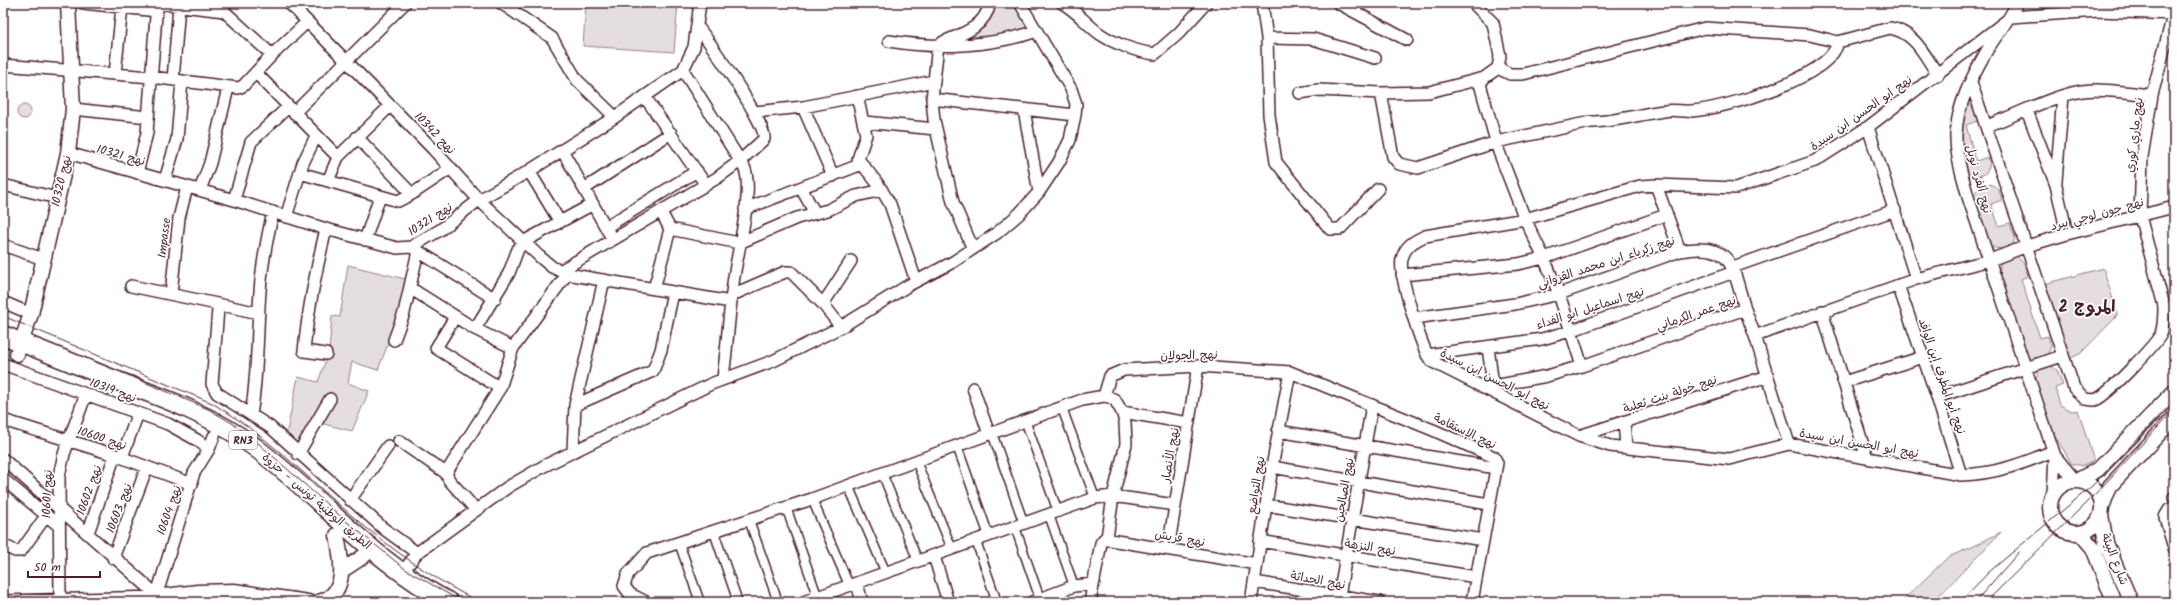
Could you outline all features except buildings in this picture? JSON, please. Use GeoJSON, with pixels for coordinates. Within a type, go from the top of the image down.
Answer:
{"type":"FeatureCollection","features":[{"type":"Feature","properties":{"kind":"highway","name":"الطريق الوطنية تونس - حزوة"},"geometry":{"type":"LineString","coordinates":[[3,335],[11,352],[164,411],[211,442],[268,473],[337,535],[428,602]]}},
{"type":"Feature","properties":{"kind":"highway","name":"الطريق الوطنية تونس - حزوة"},"geometry":{"type":"LineString","coordinates":[[11,352],[167,400],[202,415],[256,448],[344,526],[402,573],[450,602]]}},
{"type":"Feature","properties":{"kind":"street","name":"نهج 10320"},"geometry":{"type":"LineString","coordinates":[[11,352],[32,314],[43,259],[68,153],[73,109],[70,71],[68,3]]}},
{"type":"Feature","properties":{"kind":"street"},"geometry":{"type":"LineString","coordinates":[[83,3],[122,7],[180,6],[224,11],[272,55]]}},
{"type":"Feature","properties":{"kind":"street","name":"نهج 10342"},"geometry":{"type":"LineString","coordinates":[[289,3],[451,168],[479,200],[543,260],[564,272]]}},
{"type":"Feature","properties":{"kind":"street"},"geometry":{"type":"LineString","coordinates":[[234,200],[251,142],[347,63],[405,3]]}},
{"type":"Feature","properties":{"kind":"street"},"geometry":{"type":"LineString","coordinates":[[501,3],[552,38],[578,80],[615,117]]}},
{"type":"Feature","properties":{"kind":"street","name":"نهج 10321"},"geometry":{"type":"LineString","coordinates":[[68,153],[234,200],[326,230],[397,248],[415,249],[479,200],[529,171],[615,117],[683,70],[694,47],[700,3]]}},
{"type":"Feature","properties":{"kind":"street"},"geometry":{"type":"LineString","coordinates":[[938,45],[980,23],[987,15],[990,3]]}},
{"type":"Feature","properties":{"kind":"street"},"geometry":{"type":"LineString","coordinates":[[1062,3],[1100,34],[1112,41],[1147,53],[1155,54],[1179,33],[1206,3]]}},
{"type":"Feature","properties":{"kind":"street"},"geometry":{"type":"LineString","coordinates":[[1262,3],[1267,38],[1269,115],[1276,162],[1330,229],[1340,229],[1378,189]]}},
{"type":"Feature","properties":{"kind":"street"},"geometry":{"type":"LineString","coordinates":[[1338,3],[1407,40]]}},
{"type":"Feature","properties":{"kind":"street"},"geometry":{"type":"LineString","coordinates":[[1473,3],[1493,23],[1500,56],[1498,68],[1484,78],[1480,84],[1496,142],[1524,219],[1544,258],[1559,294],[1582,366]]}},
{"type":"Feature","properties":{"kind":"street","name":"نهج ألفرد نوبل"},"geometry":{"type":"LineString","coordinates":[[2017,3],[2011,17],[1987,51],[1960,108],[1956,134],[1957,148],[1968,197],[2027,368],[2054,454],[2053,494]]}},
{"type":"Feature","properties":{"kind":"street"},"geometry":{"type":"LineString","coordinates":[[402,573],[417,553],[508,487],[573,451],[724,378],[773,361],[841,327],[916,281],[973,249],[997,233],[1019,214],[1050,178],[1070,140],[1076,104],[1071,89],[1023,4]]}},
{"type":"Feature","properties":{"kind":"street"},"geometry":{"type":"LineString","coordinates":[[137,172],[147,133],[157,6]]}},
{"type":"Feature","properties":{"kind":"street"},"geometry":{"type":"LineString","coordinates":[[165,180],[177,139],[180,6]]}},
{"type":"Feature","properties":{"kind":"street"},"geometry":{"type":"LineString","coordinates":[[115,74],[122,7]]}},
{"type":"Feature","properties":{"kind":"street"},"geometry":{"type":"LineString","coordinates":[[2011,17],[2101,7],[2174,13]]}},
{"type":"Feature","properties":{"kind":"street","name":"نهج ماري كوري"},"geometry":{"type":"LineString","coordinates":[[2074,388],[2085,399],[2094,400],[2105,392],[2154,345],[2161,333],[2164,319],[2164,306],[2140,216],[2142,157],[2152,95],[2174,13]]}},
{"type":"Feature","properties":{"kind":"street","name":"نهج ابو الحسن ابن سيدة"},"geometry":{"type":"LineString","coordinates":[[2011,17],[1938,75],[1868,127],[1816,160],[1736,188],[1656,184],[1640,186],[1524,219],[1425,236],[1414,241],[1406,249],[1402,260],[1402,276],[1414,318],[1427,355],[1438,366],[1488,387],[1579,436],[1610,446],[1728,459],[1789,444],[1961,475],[1983,474],[2000,471],[2054,454]]}},
{"type":"Feature","properties":{"kind":"street"},"geometry":{"type":"LineString","coordinates":[[3,65],[151,77],[228,88],[240,88],[307,22]]}},
{"type":"Feature","properties":{"kind":"street"},"geometry":{"type":"LineString","coordinates":[[446,473],[500,388],[513,348],[564,272],[612,239],[706,185],[740,161],[765,136],[755,112],[698,26]]}},
{"type":"Feature","properties":{"kind":"street"},"geometry":{"type":"LineString","coordinates":[[1498,68],[1510,74],[1523,74],[1705,28],[1810,35],[1838,42],[1890,28],[1898,30],[1911,37],[1918,44],[1938,75]]}},
{"type":"Feature","properties":{"kind":"street"},"geometry":{"type":"LineString","coordinates":[[889,42],[908,45],[938,45],[1005,41],[1037,31]]}},
{"type":"Feature","properties":{"kind":"street"},"geometry":{"type":"LineString","coordinates":[[1267,38],[1314,39],[1375,58]]}},
{"type":"Feature","properties":{"kind":"street"},"geometry":{"type":"LineString","coordinates":[[1381,93],[1392,157],[1399,164],[1418,168],[1496,142],[1591,122],[1603,122],[1666,110],[1690,112],[1715,107],[1769,92],[1795,80],[1818,66],[1836,49],[1838,42]]}},
{"type":"Feature","properties":{"kind":"street"},"geometry":{"type":"LineString","coordinates":[[938,45],[932,99],[935,129],[953,202],[973,249]]}},
{"type":"Feature","properties":{"kind":"street"},"geometry":{"type":"LineString","coordinates":[[683,70],[740,161],[748,179],[732,299],[724,378]]}},
{"type":"Feature","properties":{"kind":"street"},"geometry":{"type":"LineString","coordinates":[[256,73],[338,157]]}},
{"type":"Feature","properties":{"kind":"street"},"geometry":{"type":"LineString","coordinates":[[1300,93],[1318,90],[1381,93],[1429,92],[1484,78]]}},
{"type":"Feature","properties":{"kind":"street"},"geometry":{"type":"LineString","coordinates":[[755,112],[803,107],[934,81]]}},
{"type":"Feature","properties":{"kind":"street","name":"نهج ألفرد نوبل"},"geometry":{"type":"LineString","coordinates":[[1971,82],[2074,388]]}},
{"type":"Feature","properties":{"kind":"street"},"geometry":{"type":"LineString","coordinates":[[200,190],[210,163],[228,88]]}},
{"type":"Feature","properties":{"kind":"street"},"geometry":{"type":"LineString","coordinates":[[1986,126],[2063,96],[2098,90],[2152,95]]}},
{"type":"Feature","properties":{"kind":"street"},"geometry":{"type":"LineString","coordinates":[[857,96],[865,122],[866,139],[858,158],[882,190],[890,204],[916,281]]}},
{"type":"Feature","properties":{"kind":"street"},"geometry":{"type":"LineString","coordinates":[[2056,185],[2063,96]]}},
{"type":"Feature","properties":{"kind":"street"},"geometry":{"type":"LineString","coordinates":[[645,97],[706,185]]}},
{"type":"Feature","properties":{"kind":"street"},"geometry":{"type":"LineString","coordinates":[[932,99],[1075,115]]}},
{"type":"Feature","properties":{"kind":"street"},"geometry":{"type":"LineString","coordinates":[[328,181],[338,157],[390,106]]}},
{"type":"Feature","properties":{"kind":"street"},"geometry":{"type":"LineString","coordinates":[[803,107],[833,176]]}},
{"type":"Feature","properties":{"kind":"street"},"geometry":{"type":"LineString","coordinates":[[73,109],[148,117]]}},
{"type":"Feature","properties":{"kind":"street"},"geometry":{"type":"LineString","coordinates":[[1024,110],[1039,192]]}},
{"type":"Feature","properties":{"kind":"street"},"geometry":{"type":"LineString","coordinates":[[2027,111],[2056,185],[2067,234]]}},
{"type":"Feature","properties":{"kind":"street"},"geometry":{"type":"LineString","coordinates":[[865,122],[935,129]]}},
{"type":"Feature","properties":{"kind":"street"},"geometry":{"type":"LineString","coordinates":[[1868,127],[1916,279]]}},
{"type":"Feature","properties":{"kind":"street"},"geometry":{"type":"LineString","coordinates":[[584,189],[671,133]]}},
{"type":"Feature","properties":{"kind":"street"},"geometry":{"type":"LineString","coordinates":[[286,217],[300,173],[316,136]]}},
{"type":"Feature","properties":{"kind":"street"},"geometry":{"type":"LineString","coordinates":[[357,137],[412,194]]}},
{"type":"Feature","properties":{"kind":"street"},"geometry":{"type":"LineString","coordinates":[[562,150],[612,239]]}},
{"type":"Feature","properties":{"kind":"street"},"geometry":{"type":"LineString","coordinates":[[745,210],[862,164]]}},
{"type":"Feature","properties":{"kind":"street"},"geometry":{"type":"LineString","coordinates":[[300,173],[380,196],[400,200],[412,194],[451,168]]}},
{"type":"Feature","properties":{"kind":"street"},"geometry":{"type":"LineString","coordinates":[[529,171],[560,222]]}},
{"type":"Feature","properties":{"kind":"street"},"geometry":{"type":"LineString","coordinates":[[606,227],[697,171]]}},
{"type":"Feature","properties":{"kind":"street"},"geometry":{"type":"LineString","coordinates":[[1656,184],[1680,251]]}},
{"type":"Feature","properties":{"kind":"street"},"geometry":{"type":"LineString","coordinates":[[3,185],[57,198]]}},
{"type":"Feature","properties":{"kind":"street","name":"Impasse"},"geometry":{"type":"LineString","coordinates":[[171,294],[179,218],[187,187]]}},
{"type":"Feature","properties":{"kind":"street"},"geometry":{"type":"LineString","coordinates":[[801,188],[815,213]]}},
{"type":"Feature","properties":{"kind":"street"},"geometry":{"type":"LineString","coordinates":[[670,229],[739,243],[797,218],[828,210],[856,196],[882,190]]}},
{"type":"Feature","properties":{"kind":"street"},"geometry":{"type":"LineString","coordinates":[[365,240],[380,196]]}},
{"type":"Feature","properties":{"kind":"street"},"geometry":{"type":"LineString","coordinates":[[475,329],[511,271],[518,249],[523,242],[593,204]]}},
{"type":"Feature","properties":{"kind":"street","name":"نهج جون لوجي بيرد"},"geometry":{"type":"LineString","coordinates":[[2027,246],[2067,234],[2174,207]]}},
{"type":"Feature","properties":{"kind":"street","name":"نهج اسماعيل ابو الفداء"},"geometry":{"type":"LineString","coordinates":[[1427,355],[1542,339],[1570,331],[1733,269],[1895,210]]}},
{"type":"Feature","properties":{"kind":"street"},"geometry":{"type":"LineString","coordinates":[[251,415],[256,387],[259,313],[265,245],[273,212]]}},
{"type":"Feature","properties":{"kind":"street"},"geometry":{"type":"LineString","coordinates":[[654,289],[670,229],[660,212]]}},
{"type":"Feature","properties":{"kind":"street"},"geometry":{"type":"LineString","coordinates":[[1402,276],[1518,264],[1544,258],[1666,215]]}},
{"type":"Feature","properties":{"kind":"street"},"geometry":{"type":"LineString","coordinates":[[326,230],[315,272],[308,310],[304,351],[326,354]]}},
{"type":"Feature","properties":{"kind":"street"},"geometry":{"type":"LineString","coordinates":[[3,245],[43,259]]}},
{"type":"Feature","properties":{"kind":"street"},"geometry":{"type":"LineString","coordinates":[[1755,336],[1822,311],[1916,279],[1990,260],[2027,246]]}},
{"type":"Feature","properties":{"kind":"street","name":"نهج زكرياء ابن محمد القزواني"},"geometry":{"type":"LineString","coordinates":[[1414,318],[1515,304],[1559,294],[1680,251],[1708,248],[1725,257],[1733,269],[1745,309]]}},
{"type":"Feature","properties":{"kind":"street"},"geometry":{"type":"LineString","coordinates":[[394,340],[410,288],[415,249],[495,299]]}},
{"type":"Feature","properties":{"kind":"street"},"geometry":{"type":"LineString","coordinates":[[823,304],[851,261]]}},
{"type":"Feature","properties":{"kind":"street"},"geometry":{"type":"LineString","coordinates":[[564,272],[654,289],[732,299],[788,272],[794,274],[823,304],[841,327]]}},
{"type":"Feature","properties":{"kind":"street"},"geometry":{"type":"LineString","coordinates":[[573,451],[575,406],[604,280]]}},
{"type":"Feature","properties":{"kind":"street","name":"نهج أبو المطرف إبن الوافد"},"geometry":{"type":"LineString","coordinates":[[1898,285],[1937,397],[1961,475]]}},
{"type":"Feature","properties":{"kind":"street"},"geometry":{"type":"LineString","coordinates":[[131,286],[259,313]]}},
{"type":"Feature","properties":{"kind":"street"},"geometry":{"type":"LineString","coordinates":[[410,288],[475,329],[513,348]]}},
{"type":"Feature","properties":{"kind":"street"},"geometry":{"type":"LineString","coordinates":[[575,406],[653,372],[661,350],[673,292]]}},
{"type":"Feature","properties":{"kind":"street"},"geometry":{"type":"LineString","coordinates":[[3,302],[32,314]]}},
{"type":"Feature","properties":{"kind":"street"},"geometry":{"type":"LineString","coordinates":[[217,304],[218,309],[212,384],[217,393],[270,427],[350,500],[384,529],[417,553]]}},
{"type":"Feature","properties":{"kind":"street","name":"نهج عمر الكرماني"},"geometry":{"type":"LineString","coordinates":[[1488,387],[1547,376],[1582,366],[1745,309],[1789,444]]}},
{"type":"Feature","properties":{"kind":"street"},"geometry":{"type":"LineString","coordinates":[[1822,311],[1867,458]]}},
{"type":"Feature","properties":{"kind":"street"},"geometry":{"type":"LineString","coordinates":[[455,317],[436,348],[500,388]]}},
{"type":"Feature","properties":{"kind":"street"},"geometry":{"type":"LineString","coordinates":[[1488,347],[1488,387]]}},
{"type":"Feature","properties":{"kind":"street","name":"نهج 10319"},"geometry":{"type":"LineString","coordinates":[[11,352],[86,394],[168,424],[197,440],[211,442]]}},
{"type":"Feature","properties":{"kind":"street"},"geometry":{"type":"LineString","coordinates":[[1937,397],[2062,356]]}},
{"type":"Feature","properties":{"kind":"street"},"geometry":{"type":"LineString","coordinates":[[1844,382],[1923,357]]}},
{"type":"Feature","properties":{"kind":"street","name":"نهج الجولان"},"geometry":{"type":"LineString","coordinates":[[1104,396],[1110,376],[1116,372],[1198,366],[1290,372]]}},
{"type":"Feature","properties":{"kind":"street","name":"نهج الأنصار"},"geometry":{"type":"LineString","coordinates":[[1168,549],[1198,366]]}},
{"type":"Feature","properties":{"kind":"street","name":"نهج الإستقامة"},"geometry":{"type":"LineString","coordinates":[[1290,372],[1494,457],[1496,461],[1496,468],[1472,602]]}},
{"type":"Feature","properties":{"kind":"street","name":"نهج التواضع"},"geometry":{"type":"LineString","coordinates":[[1251,602],[1278,431],[1290,372]]}},
{"type":"Feature","properties":{"kind":"street","name":"نهج خولة بنت ثعلبة"},"geometry":{"type":"LineString","coordinates":[[1579,436],[1768,376]]}},
{"type":"Feature","properties":{"kind":"street"},"geometry":{"type":"LineString","coordinates":[[973,388],[990,434],[1043,600],[1074,586],[1093,584]]}},
{"type":"Feature","properties":{"kind":"street"},"geometry":{"type":"LineString","coordinates":[[2174,392],[2099,469],[2077,480],[2066,482],[2053,494],[2050,503],[2053,520],[2064,531],[2080,533],[2093,527],[2102,512],[2107,491],[2114,481],[2174,418]]}},
{"type":"Feature","properties":{"kind":"street","name":"نهج 10601"},"geometry":{"type":"LineString","coordinates":[[53,601],[59,526],[59,476],[69,441],[86,394]]}},
{"type":"Feature","properties":{"kind":"street"},"geometry":{"type":"LineString","coordinates":[[646,602],[630,594],[626,590],[624,582],[628,574],[647,553],[812,499],[1082,400],[1104,396],[1115,400],[1122,412],[1125,422],[1126,444],[1090,602]]}},
{"type":"Feature","properties":{"kind":"street"},"geometry":{"type":"LineString","coordinates":[[298,454],[330,399]]}},
{"type":"Feature","properties":{"kind":"street","name":"نهج الصالحين"},"geometry":{"type":"LineString","coordinates":[[1339,599],[1372,405]]}},
{"type":"Feature","properties":{"kind":"street"},"geometry":{"type":"LineString","coordinates":[[1062,408],[1095,498]]}},
{"type":"Feature","properties":{"kind":"street"},"geometry":{"type":"LineString","coordinates":[[1122,412],[1189,423]]}},
{"type":"Feature","properties":{"kind":"street","name":"نهج 10602"},"geometry":{"type":"LineString","coordinates":[[88,533],[118,456],[138,413]]}},
{"type":"Feature","properties":{"kind":"street","name":"نهج 10600"},"geometry":{"type":"LineString","coordinates":[[3,420],[118,456],[192,484]]}},
{"type":"Feature","properties":{"kind":"street"},"geometry":{"type":"LineString","coordinates":[[1025,420],[1054,513],[1074,586]]}},
{"type":"Feature","properties":{"kind":"street"},"geometry":{"type":"LineString","coordinates":[[1624,422],[1626,447]]}},
{"type":"Feature","properties":{"kind":"street"},"geometry":{"type":"LineString","coordinates":[[1278,431],[1496,468]]}},
{"type":"Feature","properties":{"kind":"street"},"geometry":{"type":"LineString","coordinates":[[399,441],[446,473],[449,480],[476,510]]}},
{"type":"Feature","properties":{"kind":"street","name":"نهج 10604"},"geometry":{"type":"LineString","coordinates":[[155,598],[170,544],[192,484],[194,473],[211,442]]}},
{"type":"Feature","properties":{"kind":"street"},"geometry":{"type":"LineString","coordinates":[[350,500],[388,446]]}},
{"type":"Feature","properties":{"kind":"street"},"geometry":{"type":"LineString","coordinates":[[957,446],[989,536]]}},
{"type":"Feature","properties":{"kind":"street","name":"نهج ألفرد نوبل"},"geometry":{"type":"LineString","coordinates":[[2054,454],[2077,480]]}},
{"type":"Feature","properties":{"kind":"street"},"geometry":{"type":"LineString","coordinates":[[3,459],[88,533],[155,598]]}},
{"type":"Feature","properties":{"kind":"street"},"geometry":{"type":"LineString","coordinates":[[916,461],[952,549]]}},
{"type":"Feature","properties":{"kind":"street","name":"نهج 10603"},"geometry":{"type":"LineString","coordinates":[[113,558],[148,467]]}},
{"type":"Feature","properties":{"kind":"street"},"geometry":{"type":"LineString","coordinates":[[1272,467],[1489,504]]}},
{"type":"Feature","properties":{"kind":"street"},"geometry":{"type":"LineString","coordinates":[[882,473],[918,561]]}},
{"type":"Feature","properties":{"kind":"street"},"geometry":{"type":"LineString","coordinates":[[3,479],[59,526]]}},
{"type":"Feature","properties":{"kind":"street"},"geometry":{"type":"LineString","coordinates":[[2077,480],[2092,486],[2097,492],[2102,512]]}},
{"type":"Feature","properties":{"kind":"street"},"geometry":{"type":"LineString","coordinates":[[848,486],[886,573]]}},
{"type":"Feature","properties":{"kind":"street"},"geometry":{"type":"LineString","coordinates":[[803,602],[818,599],[853,584],[1095,498],[1113,496],[1175,505]]}},
{"type":"Feature","properties":{"kind":"street"},"geometry":{"type":"LineString","coordinates":[[812,499],[862,602]]}},
{"type":"Feature","properties":{"kind":"street"},"geometry":{"type":"LineString","coordinates":[[1266,505],[1482,540]]}},
{"type":"Feature","properties":{"kind":"street"},"geometry":{"type":"LineString","coordinates":[[786,507],[818,599]]}},
{"type":"Feature","properties":{"kind":"street"},"geometry":{"type":"LineString","coordinates":[[2174,507],[2169,510],[2165,517],[2174,548]]}},
{"type":"Feature","properties":{"kind":"street","name":"شارع البيئة"},"geometry":{"type":"LineString","coordinates":[[2102,512],[2106,543],[2131,602]]}},
{"type":"Feature","properties":{"kind":"street"},"geometry":{"type":"LineString","coordinates":[[3,545],[14,551],[21,551],[46,516]]}},
{"type":"Feature","properties":{"kind":"street"},"geometry":{"type":"LineString","coordinates":[[749,520],[778,602]]}},
{"type":"Feature","properties":{"kind":"street"},"geometry":{"type":"LineString","coordinates":[[714,532],[738,602]]}},
{"type":"Feature","properties":{"kind":"street","name":"شارع البيئة"},"geometry":{"type":"LineString","coordinates":[[2080,533],[2093,548],[2114,602]]}},
{"type":"Feature","properties":{"kind":"street"},"geometry":{"type":"LineString","coordinates":[[318,602],[332,595],[340,584],[342,570],[337,535]]}},
{"type":"Feature","properties":{"kind":"street","name":"نهج قريش"},"geometry":{"type":"LineString","coordinates":[[1104,540],[1256,564]]}},
{"type":"Feature","properties":{"kind":"street"},"geometry":{"type":"LineString","coordinates":[[976,541],[997,602]]}},
{"type":"Feature","properties":{"kind":"street","name":"نهج النزهة"},"geometry":{"type":"LineString","coordinates":[[1260,541],[1476,577]]}},
{"type":"Feature","properties":{"kind":"street"},"geometry":{"type":"LineString","coordinates":[[679,543],[700,602]]}},
{"type":"Feature","properties":{"kind":"street"},"geometry":{"type":"LineString","coordinates":[[342,570],[364,556]]}},
{"type":"Feature","properties":{"kind":"street"},"geometry":{"type":"LineString","coordinates":[[934,556],[948,602]]}},
{"type":"Feature","properties":{"kind":"street","name":"نهج الحداثة"},"geometry":{"type":"LineString","coordinates":[[1254,582],[1339,599],[1379,602]]}},
{"type":"Feature","properties":{"kind":"street"},"geometry":{"type":"LineString","coordinates":[[3,601],[155,598],[198,592],[234,592],[308,602]]}},
{"type":"Feature","properties":{"kind":"shaded area"},"geometry":{"type":"Polygon","coordinates":[[[586,3],[678,3],[674,52],[583,46],[586,3]]]}},
{"type":"Feature","properties":{"kind":"shaded area"},"geometry":{"type":"Polygon","coordinates":[[[994,3],[1015,3],[1028,28],[1008,35],[968,37],[985,27],[994,3]]]}},
{"type":"Feature","properties":{"kind":"shaded area"},"geometry":{"type":"Polygon","coordinates":[[[1970,93],[1980,120],[1966,125],[1976,161],[1988,157],[1990,165],[1985,174],[1973,178],[1966,174],[1960,142],[1963,116],[1970,93]]]}},
{"type":"Feature","properties":{"kind":"shaded area"},"geometry":{"type":"Polygon","coordinates":[[[21,105],[27,105],[31,109],[31,115],[27,119],[21,119],[17,115],[17,109],[21,105]]]}},
{"type":"Feature","properties":{"kind":"shaded area"},"geometry":{"type":"Polygon","coordinates":[[[1989,184],[1997,188],[2000,194],[2002,200],[1991,204],[1999,226],[2010,223],[2015,238],[2012,246],[1999,249],[1988,243],[1974,196],[1978,189],[1989,184]]]}},
{"type":"Feature","properties":{"kind":"shaded area"},"geometry":{"type":"Polygon","coordinates":[[[2017,256],[2024,264],[2028,276],[2021,279],[2040,338],[2048,336],[2051,346],[2047,356],[2034,361],[2027,356],[1999,273],[2001,259],[2017,256]]]}},
{"type":"Feature","properties":{"kind":"shaded area"},"geometry":{"type":"Polygon","coordinates":[[[348,265],[409,280],[400,312],[378,370],[352,362],[348,383],[369,391],[352,431],[320,423],[304,453],[286,436],[298,377],[318,382],[329,351],[332,316],[340,317],[348,265]]]}},
{"type":"Feature","properties":{"kind":"shaded area"},"geometry":{"type":"Polygon","coordinates":[[[2103,268],[2118,315],[2081,353],[2068,360],[2045,284],[2103,268]]]}},
{"type":"Feature","properties":{"kind":"shaded area"},"geometry":{"type":"Polygon","coordinates":[[[2050,365],[2057,370],[2063,385],[2055,388],[2060,405],[2071,411],[2078,410],[2094,461],[2083,466],[2072,464],[2055,436],[2035,382],[2039,369],[2050,365]]]}},
{"type":"Feature","properties":{"kind":"shaded area"},"geometry":{"type":"Polygon","coordinates":[[[2001,532],[1933,602],[1901,602],[1948,557],[1970,548],[2001,532]]]}},
{"type":"Feature","properties":{"kind":"tram line"},"geometry":{"type":"LineString","coordinates":[[3,316],[212,403],[267,441],[381,540],[429,573],[479,602]]}},
{"type":"Feature","properties":{"kind":"tram line"},"geometry":{"type":"LineString","coordinates":[[90,359],[208,409],[232,423],[258,443],[347,522],[405,569],[462,602]]}},
{"type":"Feature","properties":{"kind":"tram line"},"geometry":{"type":"LineString","coordinates":[[1960,602],[1989,572],[2092,486],[2174,401]]}},
{"type":"Feature","properties":{"kind":"tram line"},"geometry":{"type":"LineString","coordinates":[[1986,602],[2097,492],[2174,410]]}},
{"type":"Feature","properties":{"kind":"tram line"},"geometry":{"type":"LineString","coordinates":[[1975,602],[2019,552]]}},
{"type":"Feature","properties":{"kind":"district","name":"المروج 2"},"geometry":{"type":"Point","coordinates":[2087,306]}}]}
